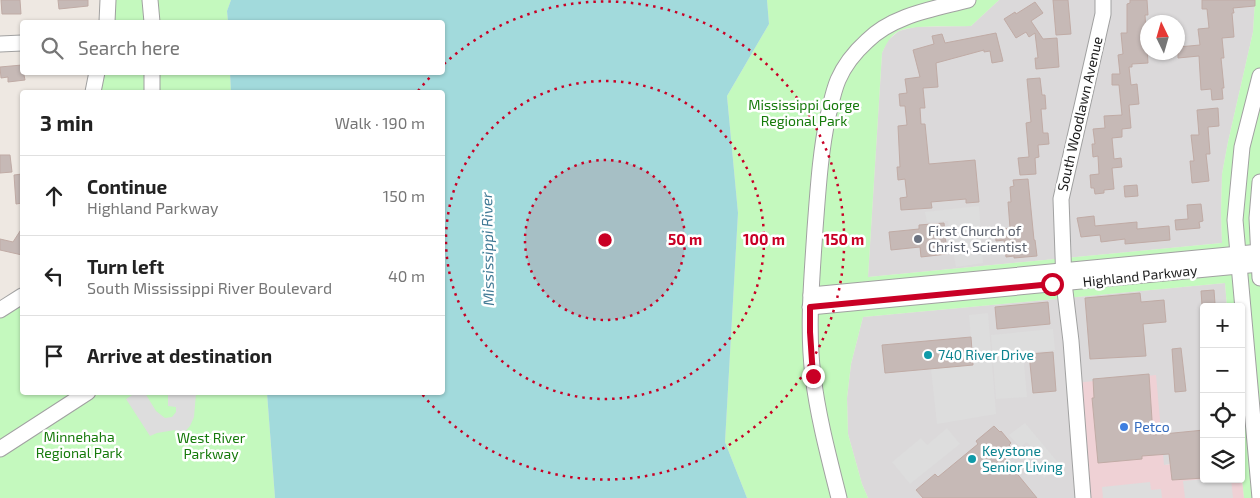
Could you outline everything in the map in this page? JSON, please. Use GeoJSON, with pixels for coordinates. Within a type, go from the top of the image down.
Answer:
{"type":"FeatureCollection","features":[{"type":"Feature","properties":{"kind":"street"},"geometry":{"type":"LineString","coordinates":[[107,20],[108,0]]}},
{"type":"Feature","properties":{"kind":"street"},"geometry":{"type":"LineString","coordinates":[[150,0],[152,20]]}},
{"type":"Feature","properties":{"kind":"street"},"geometry":{"type":"LineString","coordinates":[[838,498],[813,376],[810,332],[810,301],[821,159],[833,93],[838,78],[867,40],[889,25],[904,18],[968,0]]}},
{"type":"Feature","properties":{"kind":"street","name":"South Woodlawn Avenue"},"geometry":{"type":"LineString","coordinates":[[1083,498],[1064,276],[1061,199],[1103,14],[1103,0]]}},
{"type":"Feature","properties":{"kind":"street"},"geometry":{"type":"LineString","coordinates":[[0,44],[20,42]]}},
{"type":"Feature","properties":{"kind":"street"},"geometry":{"type":"LineString","coordinates":[[93,90],[96,75]]}},
{"type":"Feature","properties":{"kind":"street"},"geometry":{"type":"LineString","coordinates":[[152,75],[152,90]]}},
{"type":"Feature","properties":{"kind":"street"},"geometry":{"type":"LineString","coordinates":[[1260,76],[1257,96],[1242,148],[1235,220],[1256,422],[1260,498]]}},
{"type":"Feature","properties":{"kind":"street"},"geometry":{"type":"LineString","coordinates":[[1260,182],[1257,218],[1260,278]]}},
{"type":"Feature","properties":{"kind":"street","name":"Highland Parkway"},"geometry":{"type":"LineString","coordinates":[[810,301],[1259,258]]}},
{"type":"Feature","properties":{"kind":"street"},"geometry":{"type":"LineString","coordinates":[[0,310],[20,297]]}},
{"type":"Feature","properties":{"kind":"street"},"geometry":{"type":"LineString","coordinates":[[0,449],[83,395]]}},
{"type":"Feature","properties":{"kind":"shaded area"},"geometry":{"type":"Polygon","coordinates":[[[999,0],[1255,0],[1253,32],[1222,174],[1222,243],[868,277],[882,53],[887,41],[899,31],[915,27],[971,26],[999,0]]]}},
{"type":"Feature","properties":{"kind":"shaded area"},"geometry":{"type":"Polygon","coordinates":[[[979,206],[983,263],[956,267],[948,221],[927,222],[925,212],[979,206]]]}},
{"type":"Feature","properties":{"kind":"shaded area"},"geometry":{"type":"Polygon","coordinates":[[[1225,283],[1227,303],[1200,303],[1200,461],[1164,465],[1084,498],[868,498],[862,484],[848,434],[847,398],[851,364],[863,317],[1225,283]]]}},
{"type":"Feature","properties":{"kind":"shaded area"},"geometry":{"type":"Polygon","coordinates":[[[988,313],[996,414],[937,424],[931,369],[973,365],[969,315],[988,313]]]}},
{"type":"Feature","properties":{"kind":"shaded area"},"geometry":{"type":"Polygon","coordinates":[[[1053,329],[1055,350],[1023,353],[1027,397],[996,399],[991,335],[1053,329]]]}},
{"type":"Feature","properties":{"kind":"shaded area"},"geometry":{"type":"Polygon","coordinates":[[[1156,375],[1164,465],[1200,461],[1200,483],[1242,483],[1244,498],[1084,498],[1074,383],[1156,375]]]}},
{"type":"Feature","properties":{"kind":"shaded area"},"geometry":{"type":"Polygon","coordinates":[[[132,395],[146,395],[156,411],[165,418],[172,417],[176,412],[176,407],[168,406],[168,395],[196,395],[194,417],[190,426],[180,437],[175,430],[150,436],[126,399],[132,395]]]}},
{"type":"Feature","properties":{"kind":"shaded area"},"geometry":{"type":"Polygon","coordinates":[[[1025,423],[1060,465],[1044,478],[1031,462],[1039,455],[1027,442],[1020,447],[1009,435],[1025,423]]]}},
{"type":"Feature","properties":{"kind":"shaded area"},"geometry":{"type":"Polygon","coordinates":[[[947,428],[960,444],[910,484],[892,462],[921,438],[927,445],[947,428]]]}},
{"type":"Feature","properties":{"kind":"shaded area"},"geometry":{"type":"Polygon","coordinates":[[[1200,479],[1200,483],[1231,483],[1233,498],[1185,498],[1183,481],[1200,479]]]}},
{"type":"Feature","properties":{"kind":"shaded area"},"geometry":{"type":"Polygon","coordinates":[[[1150,482],[1151,490],[1161,489],[1162,498],[1103,498],[1102,487],[1150,482]]]}},
{"type":"Feature","properties":{"kind":"green space"},"geometry":{"type":"Polygon","coordinates":[[[114,0],[231,0],[227,11],[228,20],[112,20],[114,0]]]}},
{"type":"Feature","properties":{"kind":"green space","name":"Mississippi Gorge Regional Park"},"geometry":{"type":"Polygon","coordinates":[[[767,0],[999,0],[971,26],[914,27],[899,31],[889,40],[882,53],[868,277],[1222,243],[1222,174],[1253,32],[1255,0],[1260,0],[1260,498],[1244,498],[1242,483],[1245,483],[1245,303],[1227,303],[1225,283],[863,317],[851,364],[847,398],[848,434],[862,484],[868,498],[747,498],[725,442],[738,213],[727,96],[769,24],[767,0]]]}},
{"type":"Feature","properties":{"kind":"green space"},"geometry":{"type":"Polygon","coordinates":[[[103,75],[230,75],[231,90],[100,90],[103,75]]]}},
{"type":"Feature","properties":{"kind":"green space"},"geometry":{"type":"Polygon","coordinates":[[[20,305],[20,395],[267,395],[275,498],[0,498],[0,318],[20,305]]]}},
{"type":"Feature","properties":{"kind":"water","name":"Mississippi River"},"geometry":{"type":"Polygon","coordinates":[[[231,0],[767,0],[769,24],[727,96],[738,213],[725,442],[747,498],[275,498],[267,395],[445,395],[445,90],[231,90],[230,75],[445,75],[445,20],[228,20],[227,11],[231,0]]]}},
{"type":"Feature","properties":{"kind":"building"},"geometry":{"type":"Polygon","coordinates":[[[1,0],[20,0],[21,14],[2,14],[1,0]]]}},
{"type":"Feature","properties":{"kind":"building"},"geometry":{"type":"Polygon","coordinates":[[[58,0],[88,0],[88,6],[59,9],[58,0]]]}},
{"type":"Feature","properties":{"kind":"building"},"geometry":{"type":"Polygon","coordinates":[[[1053,0],[1068,0],[1071,34],[1056,35],[1053,0]]]}},
{"type":"Feature","properties":{"kind":"building"},"geometry":{"type":"Polygon","coordinates":[[[1130,0],[1147,0],[1148,15],[1140,15],[1140,60],[1148,60],[1148,63],[1132,64],[1132,67],[1129,67],[1131,85],[1137,84],[1139,104],[1129,105],[1131,128],[1122,129],[1122,137],[1112,138],[1114,159],[1121,158],[1122,167],[1112,168],[1114,189],[1104,190],[1104,193],[1095,194],[1094,188],[1091,188],[1090,175],[1099,174],[1098,156],[1093,157],[1092,144],[1095,144],[1093,129],[1105,128],[1104,116],[1122,115],[1119,85],[1112,85],[1112,74],[1120,74],[1118,55],[1123,54],[1121,33],[1127,33],[1127,4],[1130,3],[1130,0]]]}},
{"type":"Feature","properties":{"kind":"building"},"geometry":{"type":"Polygon","coordinates":[[[1202,0],[1255,0],[1255,6],[1233,8],[1234,37],[1222,38],[1224,58],[1221,58],[1224,88],[1222,88],[1223,99],[1212,100],[1211,89],[1201,90],[1199,56],[1185,57],[1185,46],[1200,45],[1198,29],[1209,28],[1207,9],[1202,9],[1202,0]]]}},
{"type":"Feature","properties":{"kind":"building"},"geometry":{"type":"Polygon","coordinates":[[[1035,2],[1043,13],[1031,21],[1043,39],[1057,38],[1059,67],[1036,69],[1035,58],[1038,58],[1035,33],[1029,37],[1026,32],[1016,38],[1004,19],[1035,2]]]}},
{"type":"Feature","properties":{"kind":"building"},"geometry":{"type":"Polygon","coordinates":[[[996,33],[1003,61],[992,63],[990,51],[984,52],[984,50],[936,63],[938,87],[923,88],[925,108],[920,108],[921,124],[925,124],[929,164],[975,160],[979,202],[966,203],[966,199],[931,202],[932,208],[901,210],[900,198],[907,197],[905,179],[898,180],[897,167],[900,167],[898,126],[907,125],[905,106],[900,106],[899,94],[907,93],[905,79],[920,77],[913,50],[934,44],[932,36],[942,34],[945,43],[996,33]]]}},
{"type":"Feature","properties":{"kind":"building"},"geometry":{"type":"Polygon","coordinates":[[[20,65],[20,75],[24,75],[25,80],[8,82],[8,77],[1,78],[0,67],[20,65]]]}},
{"type":"Feature","properties":{"kind":"building"},"geometry":{"type":"Polygon","coordinates":[[[1040,78],[1042,95],[1045,95],[1046,109],[1041,109],[1043,133],[1048,133],[1049,144],[1038,145],[1039,157],[1035,158],[1036,174],[1020,175],[1018,158],[1029,157],[1026,123],[1031,122],[1027,79],[1040,78]]]}},
{"type":"Feature","properties":{"kind":"building"},"geometry":{"type":"Polygon","coordinates":[[[1218,108],[1219,126],[1208,127],[1210,154],[1206,154],[1209,181],[1192,183],[1190,161],[1194,161],[1191,135],[1199,135],[1197,110],[1218,108]]]}},
{"type":"Feature","properties":{"kind":"building"},"geometry":{"type":"Polygon","coordinates":[[[0,155],[10,155],[12,172],[0,173],[0,155]]]}},
{"type":"Feature","properties":{"kind":"building"},"geometry":{"type":"Polygon","coordinates":[[[20,174],[20,203],[16,204],[14,175],[20,174]]]}},
{"type":"Feature","properties":{"kind":"building"},"geometry":{"type":"Polygon","coordinates":[[[1028,179],[1037,256],[1006,257],[1004,240],[996,241],[995,230],[1010,228],[1008,202],[1011,202],[1010,187],[1014,186],[1013,180],[1028,179]]]}},
{"type":"Feature","properties":{"kind":"building"},"geometry":{"type":"Polygon","coordinates":[[[1137,185],[1138,196],[1125,197],[1124,186],[1137,185]]]}},
{"type":"Feature","properties":{"kind":"building"},"geometry":{"type":"Polygon","coordinates":[[[1201,204],[1203,221],[1199,222],[1200,228],[1176,230],[1175,220],[1188,219],[1187,205],[1201,204]]]}},
{"type":"Feature","properties":{"kind":"building"},"geometry":{"type":"Polygon","coordinates":[[[1094,216],[1095,226],[1137,222],[1137,229],[1169,226],[1170,240],[1125,244],[1125,239],[1101,242],[1100,235],[1081,237],[1077,218],[1094,216]]]}},
{"type":"Feature","properties":{"kind":"building","name":"First Church of Christ, Scientist"},"geometry":{"type":"Polygon","coordinates":[[[944,223],[947,254],[921,257],[920,247],[891,250],[889,232],[919,229],[919,225],[944,223]]]}},
{"type":"Feature","properties":{"kind":"building"},"geometry":{"type":"Polygon","coordinates":[[[20,231],[20,255],[0,250],[0,239],[13,242],[20,231]]]}},
{"type":"Feature","properties":{"kind":"building"},"geometry":{"type":"Polygon","coordinates":[[[1214,290],[1215,303],[1202,303],[1201,291],[1214,290]]]}},
{"type":"Feature","properties":{"kind":"building"},"geometry":{"type":"Polygon","coordinates":[[[1140,293],[1141,302],[1164,300],[1166,322],[1143,324],[1146,356],[1090,359],[1085,298],[1140,293]]]}},
{"type":"Feature","properties":{"kind":"building"},"geometry":{"type":"Polygon","coordinates":[[[1048,302],[1050,324],[997,329],[995,307],[1048,302]]]}},
{"type":"Feature","properties":{"kind":"building","name":"740 River Drive"},"geometry":{"type":"Polygon","coordinates":[[[971,337],[973,365],[885,373],[882,345],[971,337]]]}},
{"type":"Feature","properties":{"kind":"building"},"geometry":{"type":"Polygon","coordinates":[[[1181,348],[1186,391],[1175,392],[1172,349],[1181,348]]]}},
{"type":"Feature","properties":{"kind":"building"},"geometry":{"type":"Polygon","coordinates":[[[1053,352],[1056,391],[1033,393],[1029,354],[1053,352]]]}},
{"type":"Feature","properties":{"kind":"building"},"geometry":{"type":"Polygon","coordinates":[[[1149,374],[1153,435],[1200,430],[1200,478],[1172,480],[1169,454],[1142,456],[1142,459],[1098,463],[1092,398],[1094,398],[1093,379],[1149,374]]]}},
{"type":"Feature","properties":{"kind":"building","name":"Keystone Senior Living"},"geometry":{"type":"Polygon","coordinates":[[[994,426],[1011,443],[1009,445],[1014,451],[1005,459],[1037,498],[923,498],[916,490],[935,474],[938,477],[978,444],[976,441],[994,426]]]}},
{"type":"Feature","properties":{"kind":"place","name":"First Church of Christ, Scientist"},"geometry":{"type":"Point","coordinates":[918,239]}},
{"type":"Feature","properties":{"kind":"place","name":"740 River Drive"},"geometry":{"type":"Point","coordinates":[928,355]}},
{"type":"Feature","properties":{"kind":"place","name":"Petco"},"geometry":{"type":"Point","coordinates":[1124,427]}},
{"type":"Feature","properties":{"kind":"place","name":"Keystone Senior Living"},"geometry":{"type":"Point","coordinates":[972,459]}},
{"type":"Feature","properties":{"kind":"route"},"geometry":{"type":"LineString","coordinates":[[813,376],[810,307],[1052,284]]}},
{"type":"Feature","properties":{"kind":"park label","name":"Minnehaha Regional Park"},"geometry":{"type":"Point","coordinates":[79,446]}},
{"type":"Feature","properties":{"kind":"park label","name":"West River Parkway"},"geometry":{"type":"Point","coordinates":[211,446]}}]}
